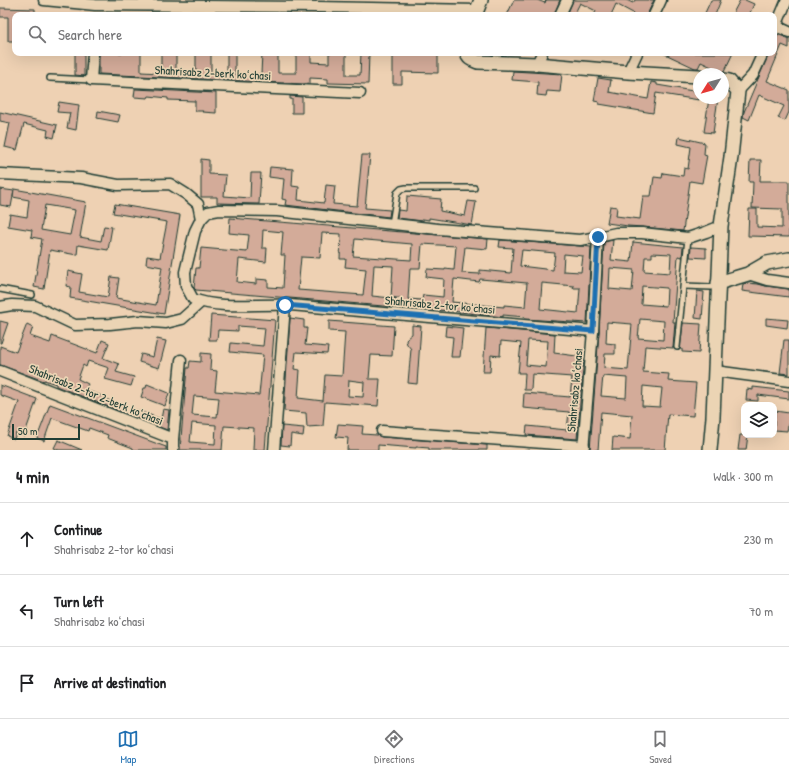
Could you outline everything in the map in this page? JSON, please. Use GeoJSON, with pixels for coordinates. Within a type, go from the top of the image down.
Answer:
{"type":"FeatureCollection","features":[{"type":"Feature","properties":{"kind":"street"},"geometry":{"type":"LineString","coordinates":[[44,0],[95,10],[318,7],[478,8]]}},
{"type":"Feature","properties":{"kind":"street"},"geometry":{"type":"LineString","coordinates":[[561,12],[567,0]]}},
{"type":"Feature","properties":{"kind":"street"},"geometry":{"type":"LineString","coordinates":[[655,12],[661,0]]}},
{"type":"Feature","properties":{"kind":"street"},"geometry":{"type":"LineString","coordinates":[[777,24],[787,0]]}},
{"type":"Feature","properties":{"kind":"street"},"geometry":{"type":"LineString","coordinates":[[777,29],[789,32]]}},
{"type":"Feature","properties":{"kind":"street"},"geometry":{"type":"LineString","coordinates":[[91,80],[93,56]]}},
{"type":"Feature","properties":{"kind":"street"},"geometry":{"type":"LineString","coordinates":[[467,56],[478,62],[496,63],[540,59],[628,72],[693,76]]}},
{"type":"Feature","properties":{"kind":"street"},"geometry":{"type":"LineString","coordinates":[[486,56],[496,63]]}},
{"type":"Feature","properties":{"kind":"street"},"geometry":{"type":"LineString","coordinates":[[628,72],[636,56]]}},
{"type":"Feature","properties":{"kind":"street"},"geometry":{"type":"LineString","coordinates":[[710,450],[713,417],[721,226],[731,157],[738,91],[753,76],[762,56]]}},
{"type":"Feature","properties":{"kind":"street","name":"Shahrisabz 2-berk koʻchasi"},"geometry":{"type":"LineString","coordinates":[[91,80],[360,93]]}},
{"type":"Feature","properties":{"kind":"street"},"geometry":{"type":"LineString","coordinates":[[729,81],[738,91]]}},
{"type":"Feature","properties":{"kind":"street"},"geometry":{"type":"LineString","coordinates":[[0,174],[81,178],[118,184],[170,184],[198,204],[201,220]]}},
{"type":"Feature","properties":{"kind":"street"},"geometry":{"type":"LineString","coordinates":[[0,307],[12,305],[35,306],[75,325],[110,324],[138,321],[166,323],[182,319],[201,302],[193,299],[186,286],[185,272],[195,230],[208,212],[219,210],[277,211],[438,229],[580,240],[616,232],[688,238],[721,226]]}},
{"type":"Feature","properties":{"kind":"street","name":"Shahrisabz koʻchasi"},"geometry":{"type":"LineString","coordinates":[[583,448],[593,331],[598,237]]}},
{"type":"Feature","properties":{"kind":"street"},"geometry":{"type":"LineString","coordinates":[[718,283],[748,274],[767,263],[789,259]]}},
{"type":"Feature","properties":{"kind":"street"},"geometry":{"type":"LineString","coordinates":[[748,274],[767,280],[789,283]]}},
{"type":"Feature","properties":{"kind":"street","name":"Shahrisabz 2-tor koʻchasi"},"geometry":{"type":"LineString","coordinates":[[201,302],[217,305],[285,305],[593,331]]}},
{"type":"Feature","properties":{"kind":"street"},"geometry":{"type":"LineString","coordinates":[[274,450],[285,305]]}},
{"type":"Feature","properties":{"kind":"street"},"geometry":{"type":"LineString","coordinates":[[173,440],[181,360]]}},
{"type":"Feature","properties":{"kind":"street","name":"Shahrisabz 2-tor 2-berk koʻchasi"},"geometry":{"type":"LineString","coordinates":[[0,371],[173,440],[173,450]]}},
{"type":"Feature","properties":{"kind":"street"},"geometry":{"type":"LineString","coordinates":[[715,371],[789,381]]}},
{"type":"Feature","properties":{"kind":"street"},"geometry":{"type":"LineString","coordinates":[[382,431],[583,448]]}},
{"type":"Feature","properties":{"kind":"lane"},"geometry":{"type":"LineString","coordinates":[[50,78],[91,80]]}},
{"type":"Feature","properties":{"kind":"lane"},"geometry":{"type":"LineString","coordinates":[[392,224],[397,193],[401,189],[474,188]]}},
{"type":"Feature","properties":{"kind":"lane"},"geometry":{"type":"LineString","coordinates":[[677,347],[688,238]]}},
{"type":"Feature","properties":{"kind":"lane"},"geometry":{"type":"LineString","coordinates":[[684,286],[711,287],[718,283]]}},
{"type":"Feature","properties":{"kind":"lane"},"geometry":{"type":"LineString","coordinates":[[0,289],[32,295]]}},
{"type":"Feature","properties":{"kind":"building"},"geometry":{"type":"Polygon","coordinates":[[[514,0],[537,0],[545,3],[546,0],[560,0],[555,12],[508,12],[514,0]]]}},
{"type":"Feature","properties":{"kind":"building"},"geometry":{"type":"Polygon","coordinates":[[[573,0],[626,0],[633,3],[635,0],[654,0],[648,12],[631,12],[616,4],[612,12],[596,12],[580,3],[576,12],[568,12],[573,0]]]}},
{"type":"Feature","properties":{"kind":"building"},"geometry":{"type":"Polygon","coordinates":[[[711,0],[721,0],[716,12],[705,12],[711,0]]]}},
{"type":"Feature","properties":{"kind":"building"},"geometry":{"type":"Polygon","coordinates":[[[740,0],[745,0],[754,4],[750,12],[734,12],[740,0]]]}},
{"type":"Feature","properties":{"kind":"building"},"geometry":{"type":"Polygon","coordinates":[[[0,8],[35,9],[35,12],[12,12],[12,41],[8,41],[8,17],[0,17],[0,8]]]}},
{"type":"Feature","properties":{"kind":"building"},"geometry":{"type":"Polygon","coordinates":[[[779,35],[789,38],[789,48],[782,45],[767,81],[789,90],[789,112],[785,121],[778,118],[784,106],[759,95],[749,120],[743,117],[744,112],[768,56],[777,56],[777,36],[779,35]]]}},
{"type":"Feature","properties":{"kind":"building"},"geometry":{"type":"Polygon","coordinates":[[[75,56],[84,56],[84,76],[75,75],[75,56]]]}},
{"type":"Feature","properties":{"kind":"building"},"geometry":{"type":"Polygon","coordinates":[[[99,56],[141,56],[141,72],[161,73],[161,56],[176,56],[176,73],[196,74],[196,56],[211,56],[211,73],[227,74],[227,56],[235,56],[235,74],[261,74],[262,56],[278,56],[278,73],[296,73],[296,56],[311,56],[311,62],[329,63],[329,56],[346,56],[346,75],[360,75],[361,56],[369,56],[368,84],[328,83],[328,79],[310,78],[310,83],[303,84],[99,74],[99,56]]]}},
{"type":"Feature","properties":{"kind":"building"},"geometry":{"type":"Polygon","coordinates":[[[393,56],[438,56],[438,73],[402,72],[402,84],[393,84],[393,56]]]}},
{"type":"Feature","properties":{"kind":"building"},"geometry":{"type":"Polygon","coordinates":[[[669,56],[732,56],[726,68],[714,68],[701,62],[698,68],[669,56]]]}},
{"type":"Feature","properties":{"kind":"building"},"geometry":{"type":"Polygon","coordinates":[[[513,71],[562,74],[560,92],[547,91],[546,96],[537,95],[538,82],[512,80],[513,71]]]}},
{"type":"Feature","properties":{"kind":"building"},"geometry":{"type":"Polygon","coordinates":[[[598,78],[611,80],[609,92],[648,99],[651,82],[657,83],[657,85],[693,91],[693,99],[656,93],[653,113],[599,104],[599,102],[594,101],[598,78]]]}},
{"type":"Feature","properties":{"kind":"building"},"geometry":{"type":"Polygon","coordinates":[[[135,89],[216,93],[216,113],[195,111],[195,101],[168,100],[168,98],[149,96],[148,98],[134,97],[135,89]]]}},
{"type":"Feature","properties":{"kind":"building"},"geometry":{"type":"Polygon","coordinates":[[[290,96],[302,97],[302,113],[292,113],[292,99],[290,99],[290,96]]]}},
{"type":"Feature","properties":{"kind":"building"},"geometry":{"type":"Polygon","coordinates":[[[59,102],[79,105],[76,130],[67,128],[70,113],[57,112],[59,102]]]}},
{"type":"Feature","properties":{"kind":"building"},"geometry":{"type":"Polygon","coordinates":[[[708,104],[717,104],[713,133],[704,132],[708,104]]]}},
{"type":"Feature","properties":{"kind":"building"},"geometry":{"type":"Polygon","coordinates":[[[98,111],[120,115],[118,122],[97,118],[98,111]]]}},
{"type":"Feature","properties":{"kind":"building"},"geometry":{"type":"Polygon","coordinates":[[[0,112],[57,125],[54,138],[47,136],[48,130],[24,124],[17,150],[5,147],[10,123],[0,121],[0,112]]]}},
{"type":"Feature","properties":{"kind":"building"},"geometry":{"type":"Polygon","coordinates":[[[679,137],[705,143],[704,154],[707,155],[702,183],[690,181],[683,231],[607,223],[610,206],[617,207],[616,216],[640,219],[643,196],[651,196],[654,177],[662,178],[663,173],[683,176],[684,168],[688,169],[691,147],[678,144],[679,137]]]}},
{"type":"Feature","properties":{"kind":"building"},"geometry":{"type":"Polygon","coordinates":[[[362,155],[370,155],[365,208],[390,210],[389,217],[285,205],[286,200],[282,199],[284,179],[269,177],[270,167],[293,169],[292,186],[299,187],[298,200],[324,203],[326,185],[335,186],[333,204],[357,206],[362,155]]]}},
{"type":"Feature","properties":{"kind":"building"},"geometry":{"type":"Polygon","coordinates":[[[201,159],[209,160],[209,174],[226,175],[224,196],[250,198],[251,173],[261,173],[259,204],[217,203],[217,197],[201,197],[201,159]]]}},
{"type":"Feature","properties":{"kind":"building"},"geometry":{"type":"Polygon","coordinates":[[[750,160],[761,160],[760,181],[789,181],[789,237],[748,236],[749,209],[757,209],[757,227],[782,228],[782,209],[752,208],[753,182],[749,182],[750,160]]]}},
{"type":"Feature","properties":{"kind":"building"},"geometry":{"type":"Polygon","coordinates":[[[0,189],[14,191],[11,207],[0,205],[0,189]]]}},
{"type":"Feature","properties":{"kind":"building"},"geometry":{"type":"Polygon","coordinates":[[[14,189],[86,202],[80,237],[101,241],[104,226],[112,227],[108,250],[78,245],[77,255],[50,250],[44,289],[34,287],[42,239],[31,237],[32,230],[8,226],[10,214],[27,217],[29,200],[13,197],[14,189]],[[45,205],[41,230],[70,235],[75,210],[45,205]]]}},
{"type":"Feature","properties":{"kind":"building"},"geometry":{"type":"Polygon","coordinates":[[[407,196],[441,199],[440,211],[465,216],[468,201],[476,202],[472,225],[429,218],[429,220],[423,219],[423,221],[397,218],[398,210],[406,211],[407,196]]]}},
{"type":"Feature","properties":{"kind":"building"},"geometry":{"type":"Polygon","coordinates":[[[115,204],[180,215],[164,314],[70,298],[71,287],[66,286],[68,271],[82,274],[79,292],[108,297],[111,277],[119,278],[116,298],[156,305],[162,267],[146,264],[147,256],[160,258],[167,222],[113,213],[115,204]]]}},
{"type":"Feature","properties":{"kind":"building"},"geometry":{"type":"Polygon","coordinates":[[[230,218],[488,239],[487,249],[465,247],[462,273],[480,274],[480,270],[511,273],[513,248],[499,247],[500,240],[591,247],[587,323],[403,308],[401,298],[396,298],[395,307],[196,290],[194,288],[196,268],[199,268],[201,248],[247,252],[249,235],[229,233],[230,218]],[[263,230],[262,248],[267,248],[266,262],[239,259],[237,282],[256,284],[256,279],[268,280],[268,287],[283,288],[285,255],[281,255],[283,232],[263,230]],[[322,233],[320,258],[301,257],[298,290],[363,295],[366,269],[345,267],[346,259],[340,259],[341,234],[322,233]],[[355,239],[353,256],[411,260],[412,244],[355,239]],[[422,244],[420,268],[410,268],[408,299],[422,300],[423,295],[443,297],[444,279],[426,277],[427,269],[454,270],[456,246],[422,244]],[[522,250],[520,266],[553,270],[555,253],[522,250]],[[564,254],[563,271],[581,272],[583,256],[564,254]],[[374,265],[372,296],[391,298],[393,266],[374,265]],[[454,279],[452,302],[504,307],[504,305],[525,307],[527,283],[480,279],[479,282],[454,279]],[[542,283],[540,309],[578,313],[580,288],[573,288],[574,286],[542,283]]]}},
{"type":"Feature","properties":{"kind":"building"},"geometry":{"type":"Polygon","coordinates":[[[613,240],[611,260],[631,262],[633,242],[683,247],[682,257],[678,256],[673,322],[675,322],[673,348],[645,346],[643,372],[669,374],[668,381],[696,383],[693,416],[668,414],[665,450],[612,450],[613,437],[630,439],[632,415],[601,412],[598,450],[590,450],[604,242],[613,240]],[[652,253],[652,257],[645,257],[644,271],[670,273],[671,254],[652,253]],[[610,268],[609,289],[632,291],[634,270],[610,268]],[[642,286],[641,304],[666,306],[667,288],[642,286]],[[640,319],[638,338],[663,340],[664,321],[640,319]],[[607,322],[606,343],[615,344],[615,354],[605,354],[604,368],[628,370],[632,324],[607,322]],[[603,376],[601,396],[626,398],[627,378],[603,376]],[[643,386],[642,406],[660,407],[662,388],[643,386]]]}},
{"type":"Feature","properties":{"kind":"building"},"geometry":{"type":"Polygon","coordinates":[[[691,247],[706,248],[706,258],[690,257],[691,247]]]}},
{"type":"Feature","properties":{"kind":"building"},"geometry":{"type":"Polygon","coordinates":[[[747,283],[789,289],[789,297],[742,291],[743,284],[747,283]]]}},
{"type":"Feature","properties":{"kind":"building"},"geometry":{"type":"Polygon","coordinates":[[[697,291],[704,292],[702,319],[695,318],[697,291]]]}},
{"type":"Feature","properties":{"kind":"building"},"geometry":{"type":"Polygon","coordinates":[[[211,315],[275,320],[265,450],[253,450],[254,428],[224,426],[222,450],[180,450],[187,368],[189,368],[190,361],[201,362],[201,353],[211,354],[210,370],[217,371],[215,391],[259,395],[263,355],[230,352],[231,343],[263,346],[265,328],[238,326],[238,331],[218,330],[217,340],[209,340],[211,315]],[[194,396],[192,415],[217,417],[219,398],[194,396]],[[192,423],[190,442],[215,444],[216,425],[192,423]]]}},
{"type":"Feature","properties":{"kind":"building"},"geometry":{"type":"Polygon","coordinates":[[[290,318],[304,320],[304,328],[307,328],[305,345],[328,347],[327,354],[296,352],[294,369],[300,370],[298,398],[323,401],[325,375],[342,376],[345,332],[329,331],[329,321],[394,326],[392,356],[371,355],[369,379],[380,379],[378,406],[325,402],[323,426],[307,427],[306,413],[284,411],[290,318]],[[349,380],[348,396],[363,397],[364,382],[349,380]]]}},
{"type":"Feature","properties":{"kind":"building"},"geometry":{"type":"Polygon","coordinates":[[[766,318],[788,320],[787,328],[766,325],[766,318]]]}},
{"type":"Feature","properties":{"kind":"building"},"geometry":{"type":"Polygon","coordinates":[[[0,321],[8,323],[1,343],[0,343],[0,321]]]}},
{"type":"Feature","properties":{"kind":"building"},"geometry":{"type":"Polygon","coordinates":[[[683,323],[701,324],[699,353],[682,352],[682,349],[680,349],[683,323]]]}},
{"type":"Feature","properties":{"kind":"building"},"geometry":{"type":"Polygon","coordinates":[[[27,324],[33,327],[30,336],[50,343],[52,336],[97,353],[102,340],[109,343],[103,358],[119,364],[116,372],[134,377],[131,386],[105,379],[109,368],[88,361],[86,367],[83,365],[78,379],[88,384],[85,390],[126,406],[124,413],[56,386],[56,384],[0,365],[0,346],[16,352],[27,324]]]}},
{"type":"Feature","properties":{"kind":"building"},"geometry":{"type":"Polygon","coordinates":[[[412,325],[421,326],[417,384],[408,383],[411,349],[406,341],[412,334],[412,325]]]}},
{"type":"Feature","properties":{"kind":"building"},"geometry":{"type":"Polygon","coordinates":[[[446,326],[463,328],[460,357],[451,357],[453,337],[445,336],[446,326]]]}},
{"type":"Feature","properties":{"kind":"building"},"geometry":{"type":"Polygon","coordinates":[[[486,328],[555,334],[554,353],[584,357],[577,439],[526,435],[527,426],[567,430],[569,412],[523,408],[524,393],[570,397],[572,377],[532,374],[531,390],[524,390],[525,373],[518,373],[521,343],[501,341],[500,356],[491,355],[490,372],[483,372],[486,328]],[[528,340],[526,365],[546,367],[548,341],[528,340]]]}},
{"type":"Feature","properties":{"kind":"building"},"geometry":{"type":"Polygon","coordinates":[[[157,339],[166,341],[159,368],[139,362],[141,354],[153,357],[157,339]]]}},
{"type":"Feature","properties":{"kind":"building"},"geometry":{"type":"Polygon","coordinates":[[[784,340],[789,340],[789,374],[780,373],[784,340]]]}},
{"type":"Feature","properties":{"kind":"building"},"geometry":{"type":"Polygon","coordinates":[[[147,384],[169,393],[165,406],[141,397],[147,384]]]}},
{"type":"Feature","properties":{"kind":"building"},"geometry":{"type":"Polygon","coordinates":[[[0,385],[37,399],[24,436],[16,433],[14,439],[7,436],[19,402],[0,395],[0,385]]]}},
{"type":"Feature","properties":{"kind":"building"},"geometry":{"type":"Polygon","coordinates":[[[753,387],[789,391],[789,399],[758,395],[758,401],[746,400],[747,389],[753,390],[753,387]]]}},
{"type":"Feature","properties":{"kind":"building"},"geometry":{"type":"Polygon","coordinates":[[[50,404],[166,447],[166,450],[133,450],[133,448],[107,438],[108,435],[89,428],[88,431],[52,418],[44,441],[37,438],[50,404]]]}},
{"type":"Feature","properties":{"kind":"building"},"geometry":{"type":"Polygon","coordinates":[[[163,409],[169,410],[167,430],[134,417],[136,410],[161,419],[163,409]]]}},
{"type":"Feature","properties":{"kind":"building"},"geometry":{"type":"Polygon","coordinates":[[[777,411],[789,413],[789,427],[788,426],[787,431],[777,430],[777,411]]]}},
{"type":"Feature","properties":{"kind":"building"},"geometry":{"type":"Polygon","coordinates":[[[338,424],[363,426],[362,434],[377,435],[382,437],[487,445],[487,450],[429,450],[429,448],[378,445],[378,450],[347,450],[348,438],[336,437],[338,424]]]}},
{"type":"Feature","properties":{"kind":"building"},"geometry":{"type":"Polygon","coordinates":[[[282,426],[304,428],[303,436],[291,434],[290,446],[281,445],[282,426]]]}},
{"type":"Feature","properties":{"kind":"building"},"geometry":{"type":"Polygon","coordinates":[[[740,435],[741,438],[748,438],[746,450],[738,450],[740,435]]]}},
{"type":"Feature","properties":{"kind":"building"},"geometry":{"type":"Polygon","coordinates":[[[58,440],[82,450],[59,450],[54,448],[58,440]]]}},
{"type":"Feature","properties":{"kind":"route"},"geometry":{"type":"LineString","coordinates":[[285,305],[593,331],[598,237]]}}]}
